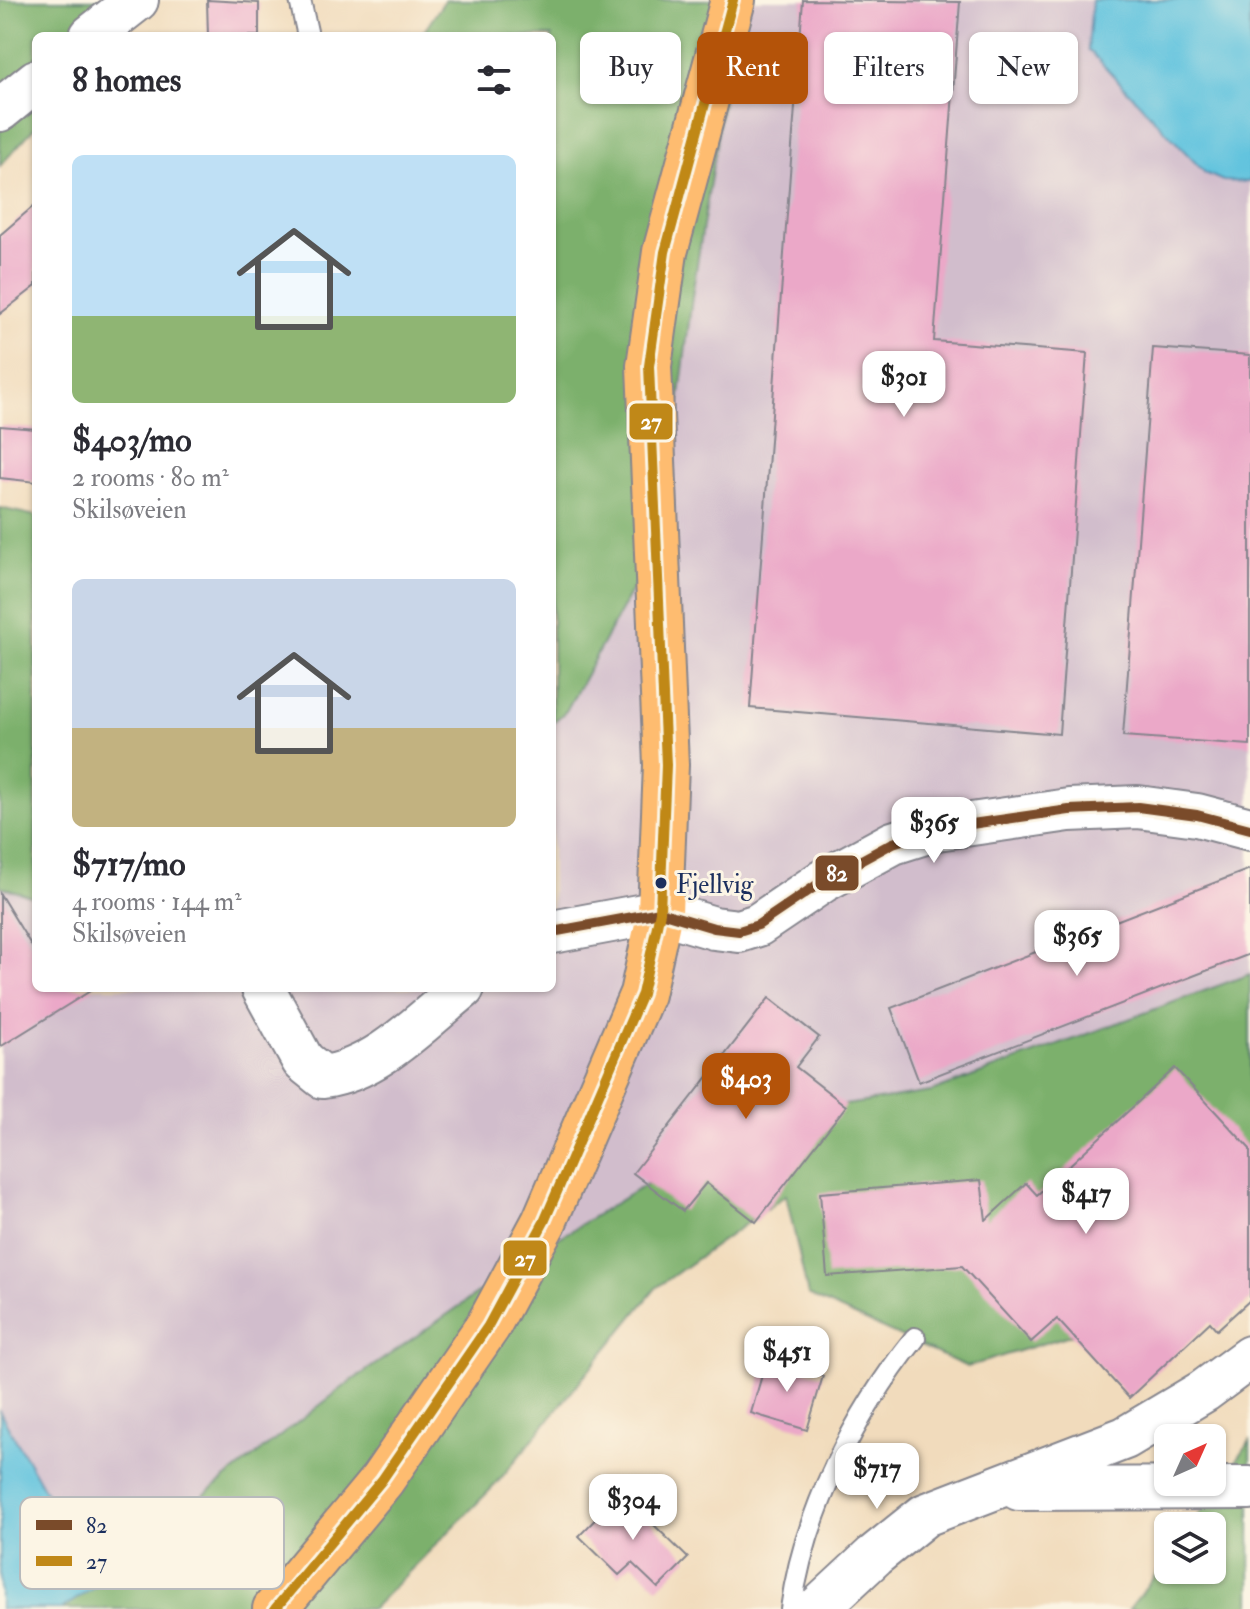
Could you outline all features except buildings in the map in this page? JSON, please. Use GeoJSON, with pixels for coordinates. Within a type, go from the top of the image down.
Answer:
{"type":"FeatureCollection","features":[{"type":"Feature","properties":{"kind":"main road"},"geometry":{"type":"LineString","coordinates":[[275,1609],[382,1480],[488,1326],[544,1222],[642,994],[660,912],[666,765],[649,366],[665,252],[733,0]]}},
{"type":"Feature","properties":{"kind":"street"},"geometry":{"type":"LineString","coordinates":[[96,32],[137,0]]}},
{"type":"Feature","properties":{"kind":"street"},"geometry":{"type":"LineString","coordinates":[[0,110],[32,84]]}},
{"type":"Feature","properties":{"kind":"street"},"geometry":{"type":"LineString","coordinates":[[556,931],[660,912],[714,928],[739,931],[758,925],[823,881],[893,843],[937,829],[1069,810],[1138,807],[1197,815],[1250,829]]}},
{"type":"Feature","properties":{"kind":"street"},"geometry":{"type":"LineString","coordinates":[[265,992],[303,1061],[323,1077],[345,1074],[380,1054],[458,992]]}},
{"type":"Feature","properties":{"kind":"street"},"geometry":{"type":"LineString","coordinates":[[817,1609],[874,1556],[925,1515],[1125,1438],[1204,1391],[1250,1357]]}},
{"type":"Feature","properties":{"kind":"street"},"geometry":{"type":"LineString","coordinates":[[986,1490],[1250,1488]]}},
{"type":"Feature","properties":{"kind":"lane"},"geometry":{"type":"LineString","coordinates":[[300,0],[307,32]]}},
{"type":"Feature","properties":{"kind":"lane"},"geometry":{"type":"LineString","coordinates":[[791,1609],[805,1543],[834,1474],[886,1374],[915,1338]]}},
{"type":"Feature","properties":{"kind":"shaded area"},"geometry":{"type":"Polygon","coordinates":[[[748,0],[1092,0],[1088,49],[1191,159],[1223,181],[1250,182],[1250,974],[931,1092],[753,1119],[549,1244],[350,1382],[201,1497],[48,1497],[0,1412],[0,886],[32,897],[32,992],[556,992],[556,720],[566,711],[663,533],[693,289],[723,104],[808,104],[808,32],[737,32],[748,0]]]}},
{"type":"Feature","properties":{"kind":"green space"},"geometry":{"type":"Polygon","coordinates":[[[0,0],[149,0],[121,32],[32,32],[32,130],[0,166],[0,0]]]}},
{"type":"Feature","properties":{"kind":"green space"},"geometry":{"type":"Polygon","coordinates":[[[445,0],[748,0],[737,32],[697,32],[697,104],[723,104],[693,289],[663,533],[566,711],[556,720],[556,32],[424,32],[445,0]]]}},
{"type":"Feature","properties":{"kind":"green space"},"geometry":{"type":"Polygon","coordinates":[[[0,508],[32,515],[32,897],[0,886],[0,508]]]}},
{"type":"Feature","properties":{"kind":"green space"},"geometry":{"type":"Polygon","coordinates":[[[1250,974],[1250,1174],[1083,1331],[967,1367],[808,1295],[786,1195],[656,1288],[497,1483],[372,1609],[61,1609],[92,1589],[284,1589],[284,1497],[201,1497],[350,1382],[549,1244],[753,1119],[931,1092],[1250,974]]]}},
{"type":"Feature","properties":{"kind":"green space"},"geometry":{"type":"Polygon","coordinates":[[[1250,1441],[1250,1609],[1129,1609],[1154,1577],[1154,1584],[1226,1584],[1226,1512],[1201,1512],[1212,1496],[1226,1496],[1226,1476],[1250,1441]]]}},
{"type":"Feature","properties":{"kind":"water"},"geometry":{"type":"Polygon","coordinates":[[[1092,0],[1250,0],[1250,182],[1223,181],[1205,173],[1088,49],[1092,0]]]}},
{"type":"Feature","properties":{"kind":"water"},"geometry":{"type":"Polygon","coordinates":[[[0,1412],[48,1497],[20,1497],[20,1589],[92,1589],[61,1609],[0,1609],[0,1412]]]}},
{"type":"Feature","properties":{"kind":"transit line","name":"27"},"geometry":{"type":"LineString","coordinates":[[275,1609],[382,1480],[488,1326],[544,1222],[642,994],[660,912],[666,765],[649,366],[665,252],[733,0]]}},
{"type":"Feature","properties":{"kind":"transit line","name":"82"},"geometry":{"type":"LineString","coordinates":[[556,931],[660,912],[714,928],[739,931],[758,925],[823,881],[893,843],[937,829],[1069,810],[1138,807],[1197,815],[1250,829]]}},
{"type":"Feature","properties":{"kind":"place","name":"Fjellvig"},"geometry":{"type":"Point","coordinates":[661,883]}}]}
